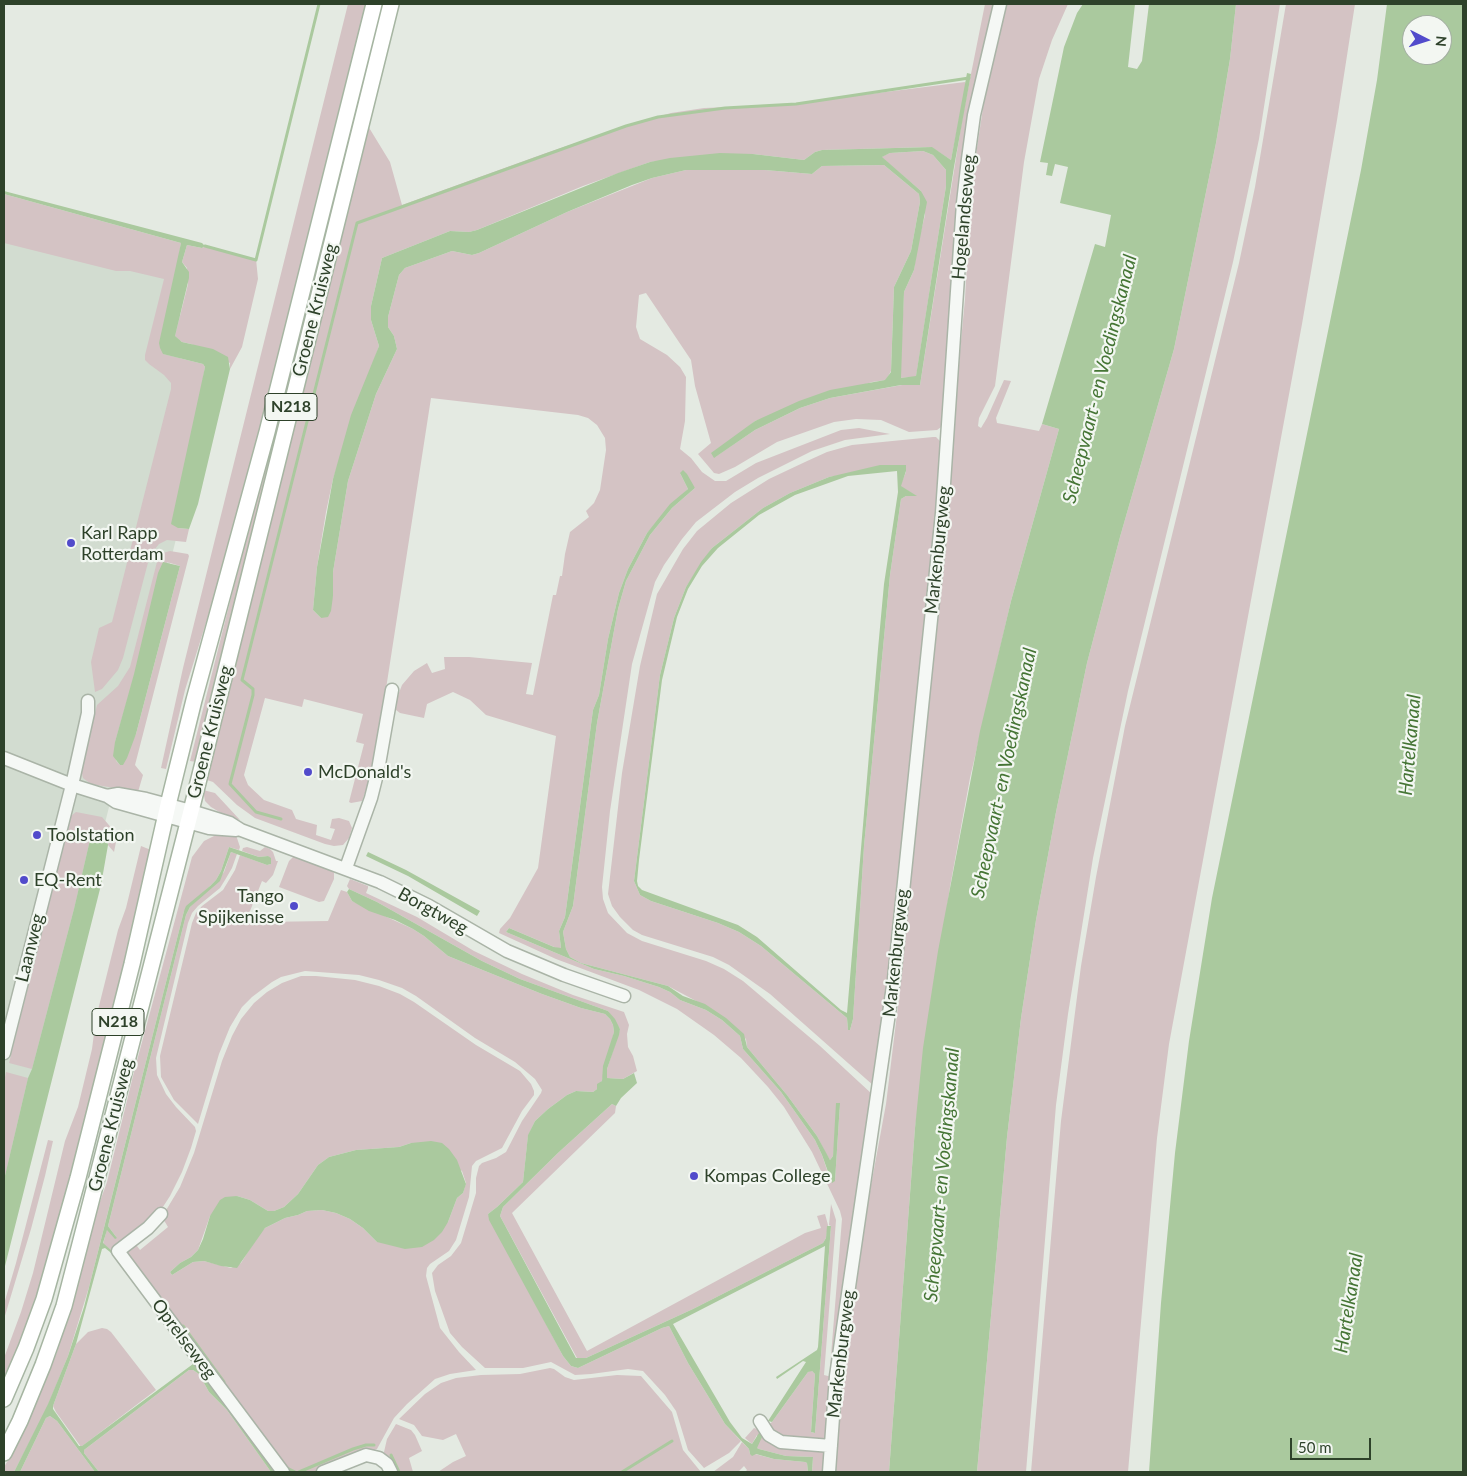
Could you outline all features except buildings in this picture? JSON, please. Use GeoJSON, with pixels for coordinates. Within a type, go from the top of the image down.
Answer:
{"type":"FeatureCollection","features":[{"type":"Feature","properties":{"kind":"main road","name":"Groene Kruisweg"},"geometry":{"type":"LineString","coordinates":[[4,1399],[26,1348],[56,1260],[132,964],[166,811],[194,700],[268,432],[374,4]]}},
{"type":"Feature","properties":{"kind":"main road","name":"Groene Kruisweg"},"geometry":{"type":"LineString","coordinates":[[4,1453],[44,1365],[64,1306],[190,817],[391,4]]}},
{"type":"Feature","properties":{"kind":"street","name":"Hogelandseweg"},"geometry":{"type":"LineString","coordinates":[[949,432],[963,203],[968,159],[974,115],[1000,4]]}},
{"type":"Feature","properties":{"kind":"street","name":"Markenburgweg"},"geometry":{"type":"LineString","coordinates":[[829,1472],[836,1376],[879,1093],[894,979],[949,432]]}},
{"type":"Feature","properties":{"kind":"street"},"geometry":{"type":"LineString","coordinates":[[346,868],[371,798],[378,770],[392,690]]}},
{"type":"Feature","properties":{"kind":"street","name":"Laanweg"},"geometry":{"type":"LineString","coordinates":[[4,1052],[72,785],[88,713],[88,701]]}},
{"type":"Feature","properties":{"kind":"street","name":"Borgtweg"},"geometry":{"type":"LineString","coordinates":[[4,758],[72,785],[107,796],[116,802],[230,823],[241,830],[380,882],[429,906],[507,951],[564,975],[624,996]]}},
{"type":"Feature","properties":{"kind":"street","name":"Oprelseweg"},"geometry":{"type":"LineString","coordinates":[[161,1214],[148,1228],[118,1251],[283,1472]]}},
{"type":"Feature","properties":{"kind":"street"},"geometry":{"type":"LineString","coordinates":[[760,1421],[769,1435],[781,1442],[831,1446]]}},
{"type":"Feature","properties":{"kind":"street"},"geometry":{"type":"LineString","coordinates":[[323,1472],[366,1455],[379,1458],[387,1464],[392,1472]]}},
{"type":"Feature","properties":{"kind":"shaded area"},"geometry":{"type":"Polygon","coordinates":[[[348,4],[368,4],[238,520],[185,690],[166,769],[161,768],[183,668],[348,4]]]}},
{"type":"Feature","properties":{"kind":"shaded area"},"geometry":{"type":"Polygon","coordinates":[[[380,4],[385,4],[196,762],[190,761],[380,4]]]}},
{"type":"Feature","properties":{"kind":"shaded area"},"geometry":{"type":"Polygon","coordinates":[[[985,4],[996,4],[978,75],[944,425],[937,430],[909,432],[881,420],[856,419],[834,422],[777,442],[735,467],[719,474],[714,473],[698,454],[711,443],[695,386],[691,360],[646,293],[639,295],[636,327],[640,339],[667,355],[680,367],[686,377],[685,421],[680,449],[691,458],[702,472],[715,481],[726,481],[756,463],[841,430],[859,428],[890,434],[845,440],[812,451],[758,478],[735,492],[696,522],[664,565],[655,582],[632,664],[610,811],[602,887],[603,899],[608,913],[627,933],[642,941],[706,961],[724,969],[743,981],[820,1046],[872,1094],[833,1369],[830,1368],[842,1219],[812,1152],[784,1107],[741,1058],[714,1035],[677,1009],[639,990],[556,959],[499,933],[500,929],[510,918],[538,868],[556,736],[486,715],[470,700],[453,692],[427,704],[424,718],[400,713],[396,710],[397,698],[402,685],[414,671],[427,663],[432,673],[445,669],[444,657],[469,657],[532,663],[526,694],[533,695],[553,595],[556,595],[560,576],[562,576],[570,532],[589,517],[586,511],[594,503],[600,490],[606,450],[605,438],[597,425],[588,418],[578,415],[431,398],[381,721],[371,776],[362,801],[349,802],[364,744],[356,742],[363,714],[304,699],[302,707],[265,698],[244,775],[248,785],[264,800],[292,810],[296,819],[317,825],[316,835],[331,840],[335,829],[330,828],[332,819],[339,818],[349,821],[352,828],[349,838],[343,845],[325,844],[255,818],[237,805],[213,782],[204,779],[368,126],[390,162],[402,205],[546,153],[671,113],[704,108],[782,105],[965,82],[966,85],[951,160],[931,147],[822,150],[815,152],[804,160],[753,154],[650,162],[583,186],[477,230],[469,232],[450,231],[382,258],[371,306],[371,320],[379,346],[333,479],[326,512],[317,567],[313,610],[321,618],[333,596],[333,572],[348,481],[376,394],[397,349],[394,336],[388,327],[388,317],[399,275],[405,268],[452,251],[472,255],[479,253],[567,212],[652,178],[686,170],[765,170],[812,174],[822,166],[884,165],[919,194],[920,202],[911,251],[894,287],[891,371],[886,380],[872,382],[755,421],[715,457],[755,430],[800,408],[830,398],[902,385],[920,385],[963,114],[985,4]],[[680,473],[688,489],[647,533],[628,569],[619,593],[608,639],[599,695],[593,710],[565,917],[559,931],[561,948],[559,949],[509,928],[506,932],[594,969],[659,987],[670,992],[680,1000],[706,1010],[722,1020],[740,1036],[743,1049],[781,1092],[815,1140],[830,1179],[835,1181],[840,1103],[833,1156],[830,1160],[817,1136],[787,1095],[747,1047],[746,1039],[713,1010],[668,986],[581,963],[570,957],[566,949],[563,932],[573,906],[597,723],[618,609],[626,581],[650,535],[672,508],[695,488],[680,473]]]}},
{"type":"Feature","properties":{"kind":"shaded area"},"geometry":{"type":"Polygon","coordinates":[[[1006,4],[1068,4],[1052,40],[1039,79],[1024,162],[995,386],[979,418],[978,426],[981,428],[987,418],[1004,380],[1011,381],[996,418],[997,423],[1039,431],[1042,424],[1059,429],[1011,601],[970,778],[950,887],[915,1128],[889,1472],[832,1472],[845,1327],[886,1104],[898,1006],[965,299],[971,187],[985,95],[1006,4]]]}},
{"type":"Feature","properties":{"kind":"shaded area"},"geometry":{"type":"Polygon","coordinates":[[[1236,4],[1280,4],[1259,139],[1233,262],[1128,691],[1093,858],[1068,1014],[1056,1105],[1026,1472],[977,1472],[1007,1137],[1021,1018],[1036,920],[1087,663],[1120,537],[1174,349],[1216,143],[1230,59],[1236,4]]]}},
{"type":"Feature","properties":{"kind":"shaded area"},"geometry":{"type":"Polygon","coordinates":[[[1286,4],[1355,4],[1302,324],[1169,1044],[1157,1138],[1128,1472],[1031,1472],[1061,1121],[1081,966],[1096,877],[1125,726],[1239,263],[1255,187],[1286,4]]]}},
{"type":"Feature","properties":{"kind":"shaded area"},"geometry":{"type":"Polygon","coordinates":[[[923,151],[933,155],[946,170],[946,186],[916,377],[900,378],[904,292],[914,270],[917,247],[925,215],[921,191],[881,157],[890,153],[923,151]]]}},
{"type":"Feature","properties":{"kind":"shaded area"},"geometry":{"type":"Polygon","coordinates":[[[4,194],[181,243],[163,354],[203,364],[205,367],[178,528],[189,529],[186,542],[167,540],[159,544],[150,555],[123,658],[118,670],[102,689],[95,692],[91,662],[99,628],[112,622],[171,389],[171,383],[164,375],[145,360],[164,279],[130,271],[116,271],[4,243],[4,194]]]}},
{"type":"Feature","properties":{"kind":"shaded area"},"geometry":{"type":"Polygon","coordinates":[[[4,199],[179,245],[183,511],[4,1227],[4,199]]]}},
{"type":"Feature","properties":{"kind":"shaded area"},"geometry":{"type":"Polygon","coordinates":[[[187,245],[202,248],[205,246],[256,259],[258,279],[242,347],[230,369],[230,363],[191,344],[182,342],[175,336],[188,284],[187,268],[182,262],[187,245]]]}},
{"type":"Feature","properties":{"kind":"shaded area"},"geometry":{"type":"Polygon","coordinates":[[[936,437],[942,443],[943,451],[895,940],[874,1086],[770,994],[729,965],[713,957],[642,935],[633,930],[612,906],[608,894],[622,773],[640,666],[657,594],[683,549],[697,531],[731,503],[769,479],[827,452],[852,445],[936,437]],[[905,465],[829,477],[790,493],[763,508],[712,548],[686,587],[674,618],[660,675],[634,881],[640,895],[651,901],[718,923],[739,932],[761,946],[847,1018],[848,1030],[850,1030],[853,1019],[864,846],[890,575],[901,499],[906,496],[916,496],[900,486],[906,472],[905,465]]]}},
{"type":"Feature","properties":{"kind":"shaded area"},"geometry":{"type":"Polygon","coordinates":[[[170,551],[188,554],[189,556],[135,765],[143,775],[138,792],[91,784],[83,778],[81,769],[97,705],[118,686],[130,667],[158,558],[163,553],[170,551]],[[167,562],[115,742],[116,761],[120,765],[136,734],[180,566],[167,562]]]}},
{"type":"Feature","properties":{"kind":"shaded area"},"geometry":{"type":"Polygon","coordinates":[[[203,790],[215,793],[240,820],[211,807],[205,801],[203,790]]]}},
{"type":"Feature","properties":{"kind":"shaded area"},"geometry":{"type":"Polygon","coordinates":[[[76,812],[102,817],[117,837],[114,852],[108,845],[107,833],[90,840],[32,1069],[9,1063],[71,816],[76,812]]]}},
{"type":"Feature","properties":{"kind":"shaded area"},"geometry":{"type":"Polygon","coordinates":[[[216,835],[236,835],[240,847],[239,850],[229,847],[216,880],[184,911],[89,1287],[68,1356],[46,1410],[14,1472],[4,1472],[4,1467],[19,1442],[57,1352],[93,1221],[107,1182],[135,1068],[192,857],[204,841],[216,835]]]}},
{"type":"Feature","properties":{"kind":"shaded area"},"geometry":{"type":"Polygon","coordinates":[[[141,846],[151,850],[113,1018],[36,1310],[4,1387],[4,1358],[33,1273],[65,1141],[78,1107],[92,1049],[96,1018],[141,846]]]}},
{"type":"Feature","properties":{"kind":"shaded area"},"geometry":{"type":"Polygon","coordinates":[[[247,847],[260,851],[265,847],[270,849],[276,861],[278,861],[273,875],[266,883],[262,881],[248,916],[262,922],[328,921],[341,890],[347,892],[352,901],[413,929],[448,956],[542,994],[581,1008],[605,1014],[610,1019],[614,1032],[602,1081],[597,1089],[593,1092],[576,1091],[567,1095],[535,1121],[528,1136],[523,1182],[488,1214],[563,1356],[571,1366],[578,1368],[669,1326],[688,1363],[725,1424],[741,1441],[729,1453],[704,1468],[688,1450],[676,1411],[665,1395],[643,1371],[628,1369],[575,1375],[551,1362],[523,1368],[485,1368],[450,1333],[435,1291],[432,1273],[438,1265],[451,1256],[461,1243],[476,1193],[476,1178],[479,1166],[506,1152],[522,1121],[542,1090],[535,1079],[515,1062],[475,1038],[416,996],[402,988],[359,975],[305,971],[281,977],[252,997],[242,1007],[230,1027],[219,1054],[198,1124],[174,1100],[161,1077],[160,1056],[192,923],[196,913],[202,906],[223,890],[235,870],[240,855],[267,865],[271,864],[268,856],[259,857],[242,851],[243,848],[247,847]]]}},
{"type":"Feature","properties":{"kind":"shaded area"},"geometry":{"type":"Polygon","coordinates":[[[231,852],[237,854],[225,880],[220,888],[198,906],[192,913],[188,923],[156,1058],[157,1075],[166,1094],[195,1127],[196,1131],[191,1148],[182,1172],[159,1213],[111,1250],[103,1244],[107,1229],[117,1238],[108,1226],[186,915],[190,907],[224,872],[231,852]]]}},
{"type":"Feature","properties":{"kind":"shaded area"},"geometry":{"type":"Polygon","coordinates":[[[294,856],[332,870],[334,873],[334,879],[324,901],[319,902],[279,887],[289,861],[294,856]]]}},
{"type":"Feature","properties":{"kind":"shaded area"},"geometry":{"type":"Polygon","coordinates":[[[350,879],[368,886],[366,893],[417,917],[474,951],[522,974],[573,995],[624,1012],[629,1025],[627,1034],[628,1047],[633,1056],[637,1071],[623,1079],[607,1078],[607,1069],[620,1029],[608,1011],[520,979],[482,961],[377,902],[349,889],[347,886],[350,879]]]}},
{"type":"Feature","properties":{"kind":"shaded area"},"geometry":{"type":"Polygon","coordinates":[[[301,976],[316,976],[355,980],[400,994],[476,1045],[520,1071],[531,1084],[534,1091],[534,1095],[522,1111],[502,1148],[476,1161],[472,1166],[469,1197],[456,1240],[449,1251],[427,1268],[426,1276],[440,1328],[476,1370],[450,1374],[435,1379],[394,1418],[377,1449],[320,1472],[286,1472],[123,1254],[134,1242],[140,1250],[168,1227],[162,1217],[180,1187],[194,1153],[222,1061],[232,1036],[241,1019],[254,1003],[282,983],[301,976]],[[411,1143],[399,1147],[356,1150],[329,1157],[318,1165],[298,1194],[284,1207],[268,1211],[250,1200],[237,1196],[210,1216],[198,1250],[170,1272],[172,1275],[193,1262],[204,1261],[231,1268],[241,1263],[259,1234],[265,1228],[285,1218],[307,1211],[322,1210],[350,1219],[363,1228],[377,1242],[448,1222],[457,1198],[463,1193],[466,1183],[462,1171],[411,1143]]]}},
{"type":"Feature","properties":{"kind":"shaded area"},"geometry":{"type":"Polygon","coordinates":[[[6,1072],[28,1078],[4,1180],[4,1083],[6,1072]]]}},
{"type":"Feature","properties":{"kind":"shaded area"},"geometry":{"type":"Polygon","coordinates":[[[612,1104],[616,1106],[615,1113],[512,1213],[587,1351],[805,1233],[821,1228],[817,1216],[825,1214],[828,1225],[826,1238],[823,1243],[693,1309],[586,1358],[577,1358],[500,1216],[503,1207],[559,1152],[612,1104]]]}},
{"type":"Feature","properties":{"kind":"shaded area"},"geometry":{"type":"Polygon","coordinates":[[[48,1140],[53,1141],[45,1176],[4,1319],[4,1304],[48,1140]]]}},
{"type":"Feature","properties":{"kind":"shaded area"},"geometry":{"type":"Polygon","coordinates":[[[831,1204],[836,1220],[824,1375],[832,1377],[828,1438],[825,1441],[783,1439],[767,1426],[811,1370],[815,1374],[811,1432],[815,1433],[831,1226],[829,1225],[831,1204]]]}},
{"type":"Feature","properties":{"kind":"shaded area"},"geometry":{"type":"Polygon","coordinates":[[[102,1328],[111,1332],[156,1390],[81,1447],[53,1406],[76,1344],[88,1332],[102,1328]]]}},
{"type":"Feature","properties":{"kind":"shaded area"},"geometry":{"type":"Polygon","coordinates":[[[550,1368],[574,1380],[617,1375],[641,1376],[672,1412],[683,1450],[701,1472],[438,1472],[466,1456],[456,1434],[443,1440],[422,1436],[414,1425],[399,1419],[425,1394],[441,1383],[456,1378],[520,1374],[550,1368]]]}},
{"type":"Feature","properties":{"kind":"shaded area"},"geometry":{"type":"Polygon","coordinates":[[[189,1370],[199,1374],[209,1392],[227,1410],[271,1472],[99,1472],[84,1453],[84,1450],[189,1370]]]}},
{"type":"Feature","properties":{"kind":"shaded area"},"geometry":{"type":"Polygon","coordinates":[[[50,1416],[57,1421],[95,1472],[20,1472],[46,1418],[50,1416]]]}},
{"type":"Feature","properties":{"kind":"shaded area"},"geometry":{"type":"Polygon","coordinates":[[[396,1424],[411,1430],[422,1451],[409,1458],[413,1472],[394,1472],[384,1456],[387,1439],[396,1424]]]}},
{"type":"Feature","properties":{"kind":"shaded area"},"geometry":{"type":"Polygon","coordinates":[[[754,1428],[825,1451],[825,1472],[812,1472],[813,1457],[786,1456],[757,1448],[757,1435],[752,1444],[745,1438],[754,1428]]]}},
{"type":"Feature","properties":{"kind":"shaded area"},"geometry":{"type":"Polygon","coordinates":[[[742,1442],[749,1449],[750,1454],[805,1462],[807,1463],[808,1472],[745,1472],[747,1470],[744,1466],[738,1472],[713,1472],[733,1457],[742,1442]]]}},
{"type":"Feature","properties":{"kind":"water","name":"Scheepvaart- en Voedingskanaal"},"geometry":{"type":"Polygon","coordinates":[[[1083,4],[1135,4],[1128,67],[1137,69],[1142,61],[1149,4],[1236,4],[1230,59],[1216,143],[1174,349],[1120,537],[1087,663],[1036,920],[1021,1018],[1007,1137],[977,1472],[889,1472],[915,1128],[923,1048],[938,951],[980,731],[1011,601],[1059,429],[1042,424],[1095,244],[1105,247],[1111,215],[1060,203],[1068,167],[1055,164],[1052,176],[1046,175],[1048,163],[1040,162],[1064,47],[1077,13],[1083,4]]]}},
{"type":"Feature","properties":{"kind":"water","name":"Hartelkanaal"},"geometry":{"type":"Polygon","coordinates":[[[1387,4],[1463,4],[1463,1472],[1149,1472],[1161,1303],[1175,1153],[1189,1041],[1212,898],[1361,170],[1377,80],[1387,4]]]}},
{"type":"Feature","properties":{"kind":"water"},"geometry":{"type":"Polygon","coordinates":[[[967,73],[971,74],[954,167],[920,385],[901,385],[830,398],[800,408],[755,430],[714,458],[711,453],[755,421],[799,401],[830,390],[885,380],[891,372],[894,287],[911,251],[920,202],[919,194],[884,165],[822,166],[812,174],[765,170],[686,170],[632,185],[567,212],[479,253],[472,255],[452,251],[405,268],[399,275],[388,317],[388,327],[394,336],[397,349],[376,394],[348,481],[333,572],[331,611],[328,617],[321,618],[313,610],[317,567],[333,479],[351,415],[379,346],[371,320],[371,306],[382,258],[450,231],[469,232],[477,230],[618,173],[650,162],[670,158],[720,153],[753,154],[804,160],[815,152],[822,150],[932,147],[951,160],[967,73]],[[923,151],[890,153],[882,157],[921,191],[927,202],[914,270],[904,292],[901,378],[916,376],[946,186],[946,170],[933,155],[923,151]]]}},
{"type":"Feature","properties":{"kind":"water"},"geometry":{"type":"Polygon","coordinates":[[[4,191],[202,243],[205,246],[202,248],[187,245],[182,262],[189,272],[189,278],[175,336],[182,342],[213,349],[228,357],[230,369],[198,504],[189,529],[178,528],[171,524],[205,367],[203,364],[163,354],[159,343],[181,243],[4,194],[4,191]]]}},
{"type":"Feature","properties":{"kind":"water"},"geometry":{"type":"Polygon","coordinates":[[[880,465],[906,465],[901,486],[917,496],[906,496],[901,499],[890,575],[864,846],[853,1019],[850,1030],[848,1030],[847,1018],[761,946],[739,932],[718,923],[651,901],[640,895],[634,881],[660,675],[674,618],[686,587],[712,548],[763,508],[790,493],[829,477],[880,465]],[[897,471],[848,476],[795,495],[759,515],[718,548],[702,566],[688,589],[677,617],[662,680],[639,860],[637,881],[638,886],[642,890],[738,925],[757,937],[841,1010],[847,1013],[884,584],[898,492],[897,471]]]}},
{"type":"Feature","properties":{"kind":"water"},"geometry":{"type":"Polygon","coordinates":[[[683,470],[695,488],[672,508],[650,535],[626,581],[618,609],[597,723],[573,906],[563,932],[566,949],[570,957],[581,963],[668,986],[683,996],[705,1004],[726,1018],[744,1034],[747,1047],[787,1095],[817,1136],[830,1160],[833,1156],[836,1103],[840,1103],[835,1181],[832,1183],[815,1140],[781,1092],[743,1049],[740,1036],[722,1020],[706,1010],[680,1000],[670,992],[659,987],[594,969],[506,932],[509,928],[554,947],[561,948],[559,931],[565,917],[593,710],[599,695],[608,639],[619,593],[628,569],[647,533],[670,504],[688,489],[680,473],[683,470]]]}},
{"type":"Feature","properties":{"kind":"water"},"geometry":{"type":"Polygon","coordinates":[[[163,562],[180,566],[136,734],[127,758],[123,765],[120,765],[113,756],[115,742],[134,674],[158,573],[163,562]]]}},
{"type":"Feature","properties":{"kind":"water"},"geometry":{"type":"Polygon","coordinates":[[[96,830],[107,833],[108,845],[101,885],[4,1270],[4,1180],[28,1078],[74,909],[90,840],[96,830]]]}},
{"type":"Feature","properties":{"kind":"water"},"geometry":{"type":"Polygon","coordinates":[[[229,847],[259,857],[268,856],[271,858],[271,864],[267,865],[231,852],[220,881],[190,907],[186,915],[108,1226],[117,1238],[115,1239],[107,1230],[103,1243],[111,1250],[141,1290],[110,1252],[105,1248],[102,1249],[76,1344],[53,1409],[79,1446],[82,1446],[193,1364],[166,1326],[238,1420],[274,1472],[271,1472],[227,1410],[209,1392],[199,1374],[189,1370],[84,1450],[84,1453],[99,1472],[95,1472],[57,1421],[50,1416],[46,1418],[20,1472],[14,1472],[48,1404],[68,1356],[84,1307],[184,911],[186,906],[216,880],[229,847]]]}},
{"type":"Feature","properties":{"kind":"water"},"geometry":{"type":"Polygon","coordinates":[[[368,852],[406,870],[480,911],[477,916],[408,876],[366,856],[368,852]]]}},
{"type":"Feature","properties":{"kind":"water"},"geometry":{"type":"Polygon","coordinates":[[[349,889],[377,902],[482,961],[520,979],[608,1011],[620,1029],[607,1069],[607,1078],[623,1079],[634,1073],[637,1083],[621,1098],[616,1106],[612,1104],[559,1152],[503,1207],[500,1216],[576,1358],[586,1358],[693,1309],[823,1243],[826,1238],[827,1226],[831,1226],[815,1433],[811,1432],[815,1374],[812,1371],[808,1372],[772,1422],[768,1421],[806,1362],[803,1361],[777,1379],[776,1377],[817,1350],[818,1347],[825,1246],[673,1324],[730,1422],[742,1438],[752,1444],[759,1433],[762,1434],[762,1437],[757,1448],[759,1449],[786,1456],[813,1457],[812,1472],[808,1472],[807,1463],[805,1462],[774,1459],[756,1454],[752,1456],[750,1454],[749,1449],[725,1424],[688,1363],[669,1326],[578,1368],[571,1366],[563,1356],[489,1220],[488,1214],[523,1182],[528,1135],[535,1121],[567,1095],[576,1091],[593,1092],[597,1089],[597,1084],[602,1081],[603,1066],[614,1032],[610,1019],[605,1014],[581,1008],[542,994],[448,956],[413,929],[395,920],[369,911],[352,901],[347,892],[349,889]]]}},
{"type":"Feature","properties":{"kind":"water"},"geometry":{"type":"Polygon","coordinates":[[[431,1141],[442,1143],[449,1149],[457,1160],[466,1184],[463,1193],[457,1198],[442,1232],[434,1240],[422,1247],[405,1249],[377,1242],[363,1228],[350,1219],[322,1210],[307,1211],[285,1218],[265,1228],[237,1268],[204,1261],[193,1262],[172,1275],[170,1272],[198,1250],[210,1216],[220,1200],[225,1197],[237,1196],[250,1200],[268,1211],[274,1211],[284,1207],[298,1194],[318,1165],[329,1157],[356,1150],[399,1147],[411,1143],[431,1141]]]}},
{"type":"Feature","properties":{"kind":"waterway"},"geometry":{"type":"LineString","coordinates":[[205,246],[256,260],[319,4]]}},
{"type":"Feature","properties":{"kind":"waterway"},"geometry":{"type":"LineString","coordinates":[[281,819],[256,812],[230,784],[253,695],[253,689],[242,680],[357,223],[626,126],[658,117],[725,108],[796,104],[969,78]]}},
{"type":"Feature","properties":{"kind":"waterway"},"geometry":{"type":"LineString","coordinates":[[183,1326],[224,1382]]}},
{"type":"Feature","properties":{"kind":"waterway"},"geometry":{"type":"LineString","coordinates":[[622,1472],[672,1441]]}},
{"type":"Feature","properties":{"kind":"waterway"},"geometry":{"type":"LineString","coordinates":[[299,1472],[353,1449],[374,1445]]}},
{"type":"Feature","properties":{"kind":"waterway"},"geometry":{"type":"LineString","coordinates":[[391,1455],[399,1472]]}},
{"type":"Feature","properties":{"kind":"waterway"},"geometry":{"type":"LineString","coordinates":[[287,1468],[295,1472]]}},
{"type":"Feature","properties":{"kind":"place","name":"Karl Rapp Rotterdam"},"geometry":{"type":"Point","coordinates":[71,543]}},
{"type":"Feature","properties":{"kind":"place","name":"McDonald's"},"geometry":{"type":"Point","coordinates":[308,772]}},
{"type":"Feature","properties":{"kind":"place","name":"Toolstation"},"geometry":{"type":"Point","coordinates":[37,835]}},
{"type":"Feature","properties":{"kind":"place","name":"EQ-Rent"},"geometry":{"type":"Point","coordinates":[24,880]}},
{"type":"Feature","properties":{"kind":"place","name":"Tango Spijkenisse"},"geometry":{"type":"Point","coordinates":[294,906]}},
{"type":"Feature","properties":{"kind":"place","name":"Kompas College"},"geometry":{"type":"Point","coordinates":[694,1176]}}]}
